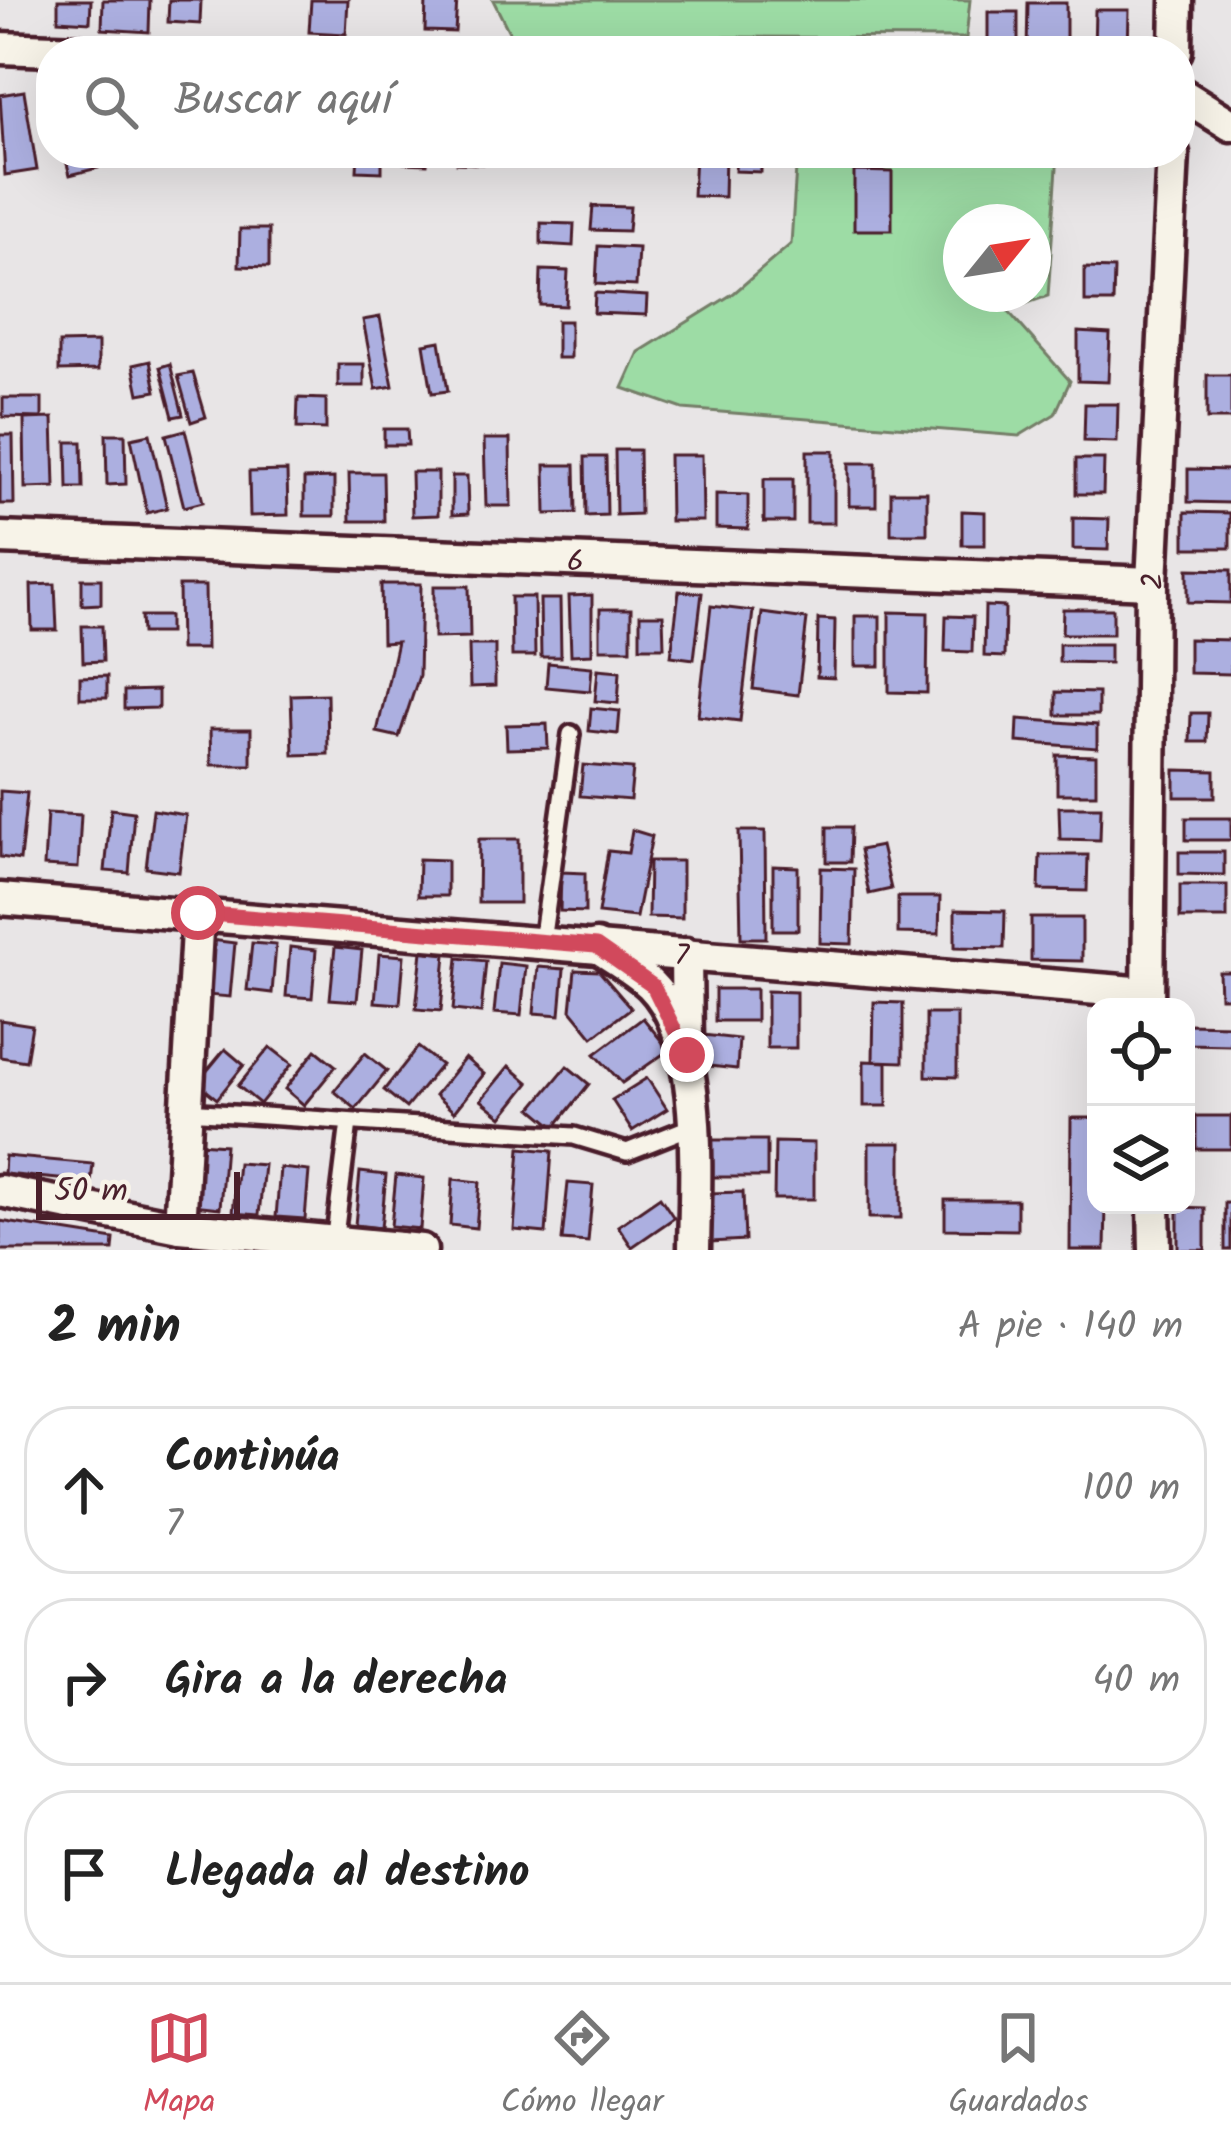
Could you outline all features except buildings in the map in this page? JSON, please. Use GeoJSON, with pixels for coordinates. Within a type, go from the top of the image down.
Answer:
{"type":"FeatureCollection","features":[{"type":"Feature","properties":{"kind":"street"},"geometry":{"type":"LineString","coordinates":[[1176,36],[1177,0]]}},
{"type":"Feature","properties":{"kind":"street"},"geometry":{"type":"LineString","coordinates":[[0,48],[36,49]]}},
{"type":"Feature","properties":{"kind":"street"},"geometry":{"type":"LineString","coordinates":[[1195,103],[1231,125]]}},
{"type":"Feature","properties":{"kind":"street","name":"2"},"geometry":{"type":"LineString","coordinates":[[1147,998],[1152,583],[1172,168]]}},
{"type":"Feature","properties":{"kind":"street","name":"6"},"geometry":{"type":"LineString","coordinates":[[0,538],[1152,583]]}},
{"type":"Feature","properties":{"kind":"street","name":"7"},"geometry":{"type":"LineString","coordinates":[[0,898],[596,946],[1127,998]]}},
{"type":"Feature","properties":{"kind":"street"},"geometry":{"type":"LineString","coordinates":[[180,1226],[198,913]]}},
{"type":"Feature","properties":{"kind":"street"},"geometry":{"type":"LineString","coordinates":[[596,946],[653,986],[687,1055]]}},
{"type":"Feature","properties":{"kind":"street"},"geometry":{"type":"LineString","coordinates":[[686,954],[694,1250]]}},
{"type":"Feature","properties":{"kind":"street"},"geometry":{"type":"LineString","coordinates":[[0,1190],[246,1242],[421,1250]]}},
{"type":"Feature","properties":{"kind":"street"},"geometry":{"type":"LineString","coordinates":[[1154,1214],[1155,1250]]}},
{"type":"Feature","properties":{"kind":"lane"},"geometry":{"type":"LineString","coordinates":[[542,942],[571,734]]}},
{"type":"Feature","properties":{"kind":"lane"},"geometry":{"type":"LineString","coordinates":[[186,1111],[574,1136],[627,1152],[693,1126]]}},
{"type":"Feature","properties":{"kind":"lane"},"geometry":{"type":"LineString","coordinates":[[334,1244],[349,1122]]}},
{"type":"Feature","properties":{"kind":"green space"},"geometry":{"type":"Polygon","coordinates":[[[493,0],[970,0],[966,36],[511,36],[493,0]]]}},
{"type":"Feature","properties":{"kind":"green space"},"geometry":{"type":"Polygon","coordinates":[[[796,168],[1057,168],[1051,253],[1051,204],[943,204],[943,312],[1009,312],[1070,381],[1055,414],[1019,436],[683,409],[623,388],[639,352],[734,293],[791,244],[796,168]]]}},
{"type":"Feature","properties":{"kind":"route"},"geometry":{"type":"LineString","coordinates":[[198,913],[596,946],[653,986],[687,1055]]}}]}
